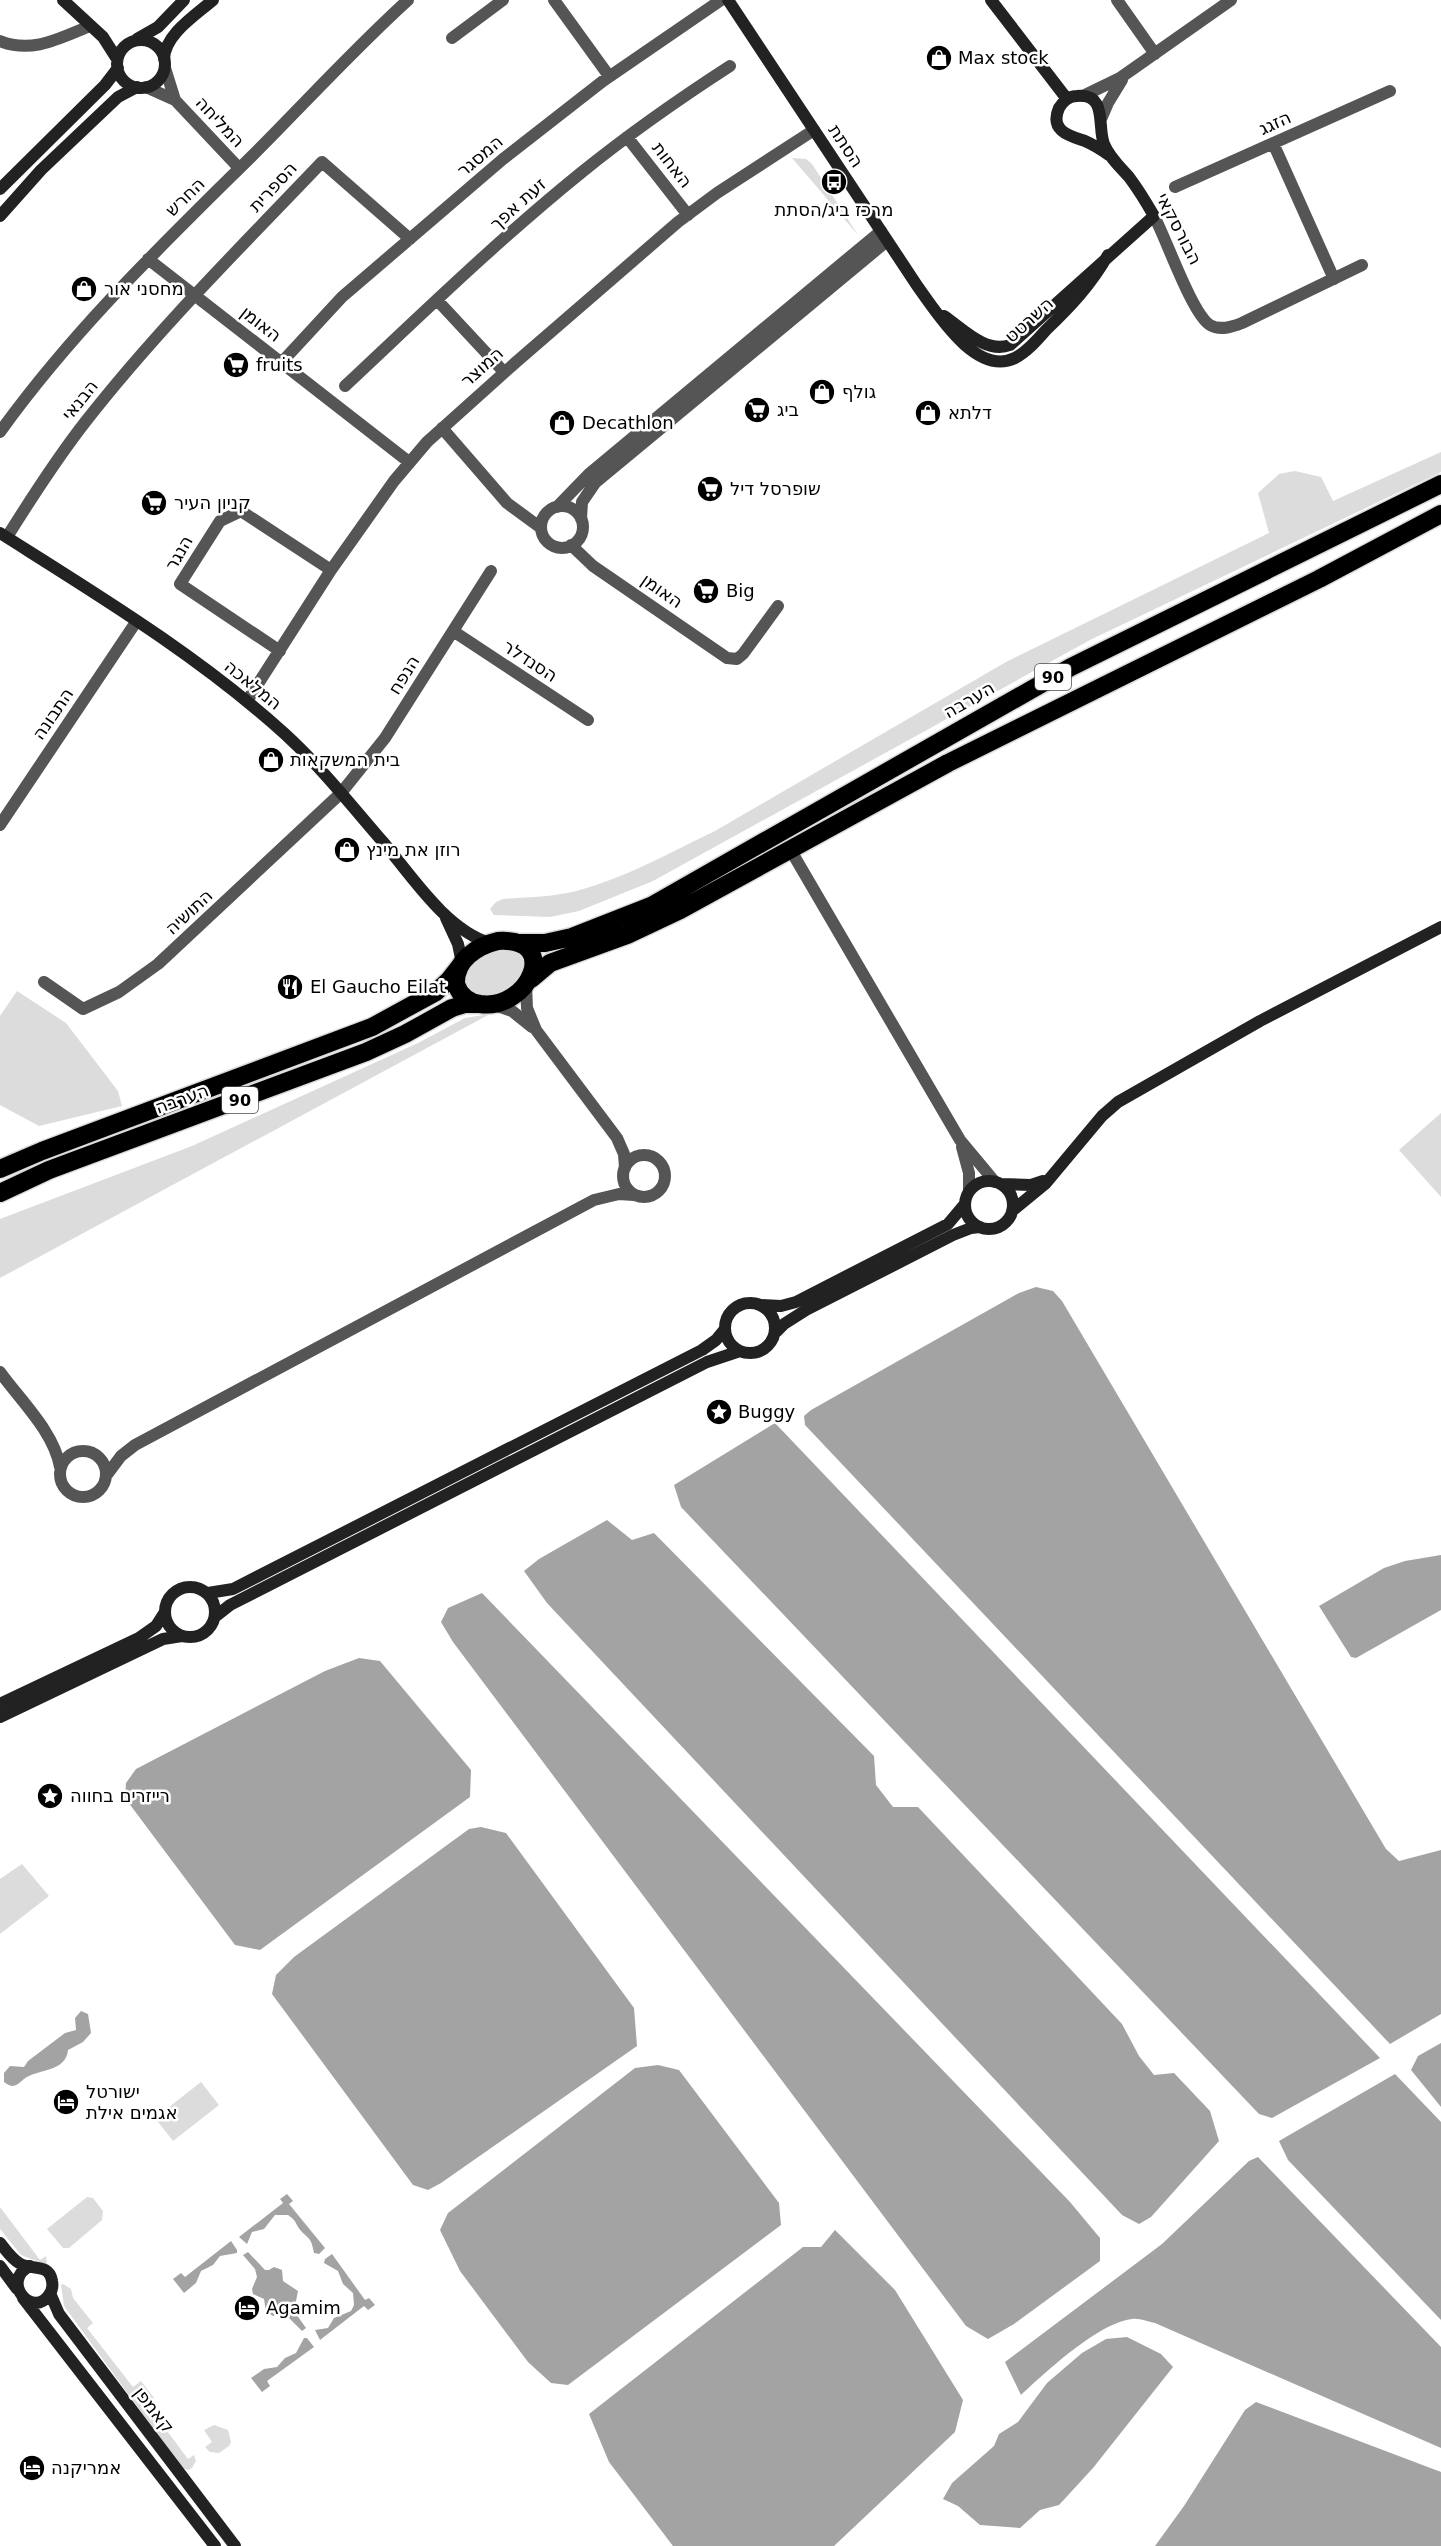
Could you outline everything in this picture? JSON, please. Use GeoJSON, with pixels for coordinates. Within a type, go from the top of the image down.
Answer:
{"type":"FeatureCollection","features":[{"type":"Feature","properties":{"kind":"highway","name":"הערבה"},"geometry":{"type":"LineString","coordinates":[[519,943],[545,943],[572,937],[651,906],[1052,677],[1441,484]]}},
{"type":"Feature","properties":{"kind":"highway","name":"90"},"geometry":{"type":"LineString","coordinates":[[485,1004],[515,995],[550,963],[605,944],[655,922],[966,754],[1319,579],[1441,514]]}},
{"type":"Feature","properties":{"kind":"highway","name":"90"},"geometry":{"type":"LineString","coordinates":[[461,965],[475,950],[490,943],[506,941],[519,943]]}},
{"type":"Feature","properties":{"kind":"highway"},"geometry":{"type":"LineString","coordinates":[[519,943],[532,955],[534,967],[529,982]]}},
{"type":"Feature","properties":{"kind":"highway","name":"הערבה"},"geometry":{"type":"LineString","coordinates":[[0,1169],[42,1150],[372,1027],[436,992],[450,980],[461,965]]}},
{"type":"Feature","properties":{"kind":"highway"},"geometry":{"type":"LineString","coordinates":[[461,965],[456,978],[458,990],[466,999],[485,1004]]}},
{"type":"Feature","properties":{"kind":"highway","name":"הערבה"},"geometry":{"type":"LineString","coordinates":[[0,1193],[49,1170],[366,1052],[456,1006],[485,1004]]}},
{"type":"Feature","properties":{"kind":"street"},"geometry":{"type":"LineString","coordinates":[[63,0],[107,43],[124,81],[142,87]]}},
{"type":"Feature","properties":{"kind":"street"},"geometry":{"type":"LineString","coordinates":[[0,189],[105,84],[124,47],[158,27],[184,0]]}},
{"type":"Feature","properties":{"kind":"street"},"geometry":{"type":"LineString","coordinates":[[0,216],[41,170],[118,97],[158,80],[165,63],[167,47],[174,36],[213,0]]}},
{"type":"Feature","properties":{"kind":"street","name":"החרש"},"geometry":{"type":"LineString","coordinates":[[0,432],[57,357],[147,259],[408,0]]}},
{"type":"Feature","properties":{"kind":"street"},"geometry":{"type":"LineString","coordinates":[[452,38],[503,0]]}},
{"type":"Feature","properties":{"kind":"street"},"geometry":{"type":"LineString","coordinates":[[554,0],[609,76]]}},
{"type":"Feature","properties":{"kind":"street","name":"המסגר"},"geometry":{"type":"LineString","coordinates":[[281,363],[337,302],[503,159],[609,76],[721,0]]}},
{"type":"Feature","properties":{"kind":"street","name":"הסתת"},"geometry":{"type":"LineString","coordinates":[[728,0],[884,236],[936,310]]}},
{"type":"Feature","properties":{"kind":"street"},"geometry":{"type":"LineString","coordinates":[[991,0],[1067,99],[1083,96],[1108,85],[1231,0]]}},
{"type":"Feature","properties":{"kind":"street"},"geometry":{"type":"LineString","coordinates":[[1117,0],[1155,54]]}},
{"type":"Feature","properties":{"kind":"street"},"geometry":{"type":"LineString","coordinates":[[0,40],[11,45],[26,47],[45,44],[93,28],[111,38],[145,40],[154,44],[161,50],[165,63]]}},
{"type":"Feature","properties":{"kind":"street","name":"המליחה"},"geometry":{"type":"LineString","coordinates":[[165,63],[175,100]]}},
{"type":"Feature","properties":{"kind":"street","name":"זעת אפך"},"geometry":{"type":"LineString","coordinates":[[345,386],[557,193],[627,137],[730,66]]}},
{"type":"Feature","properties":{"kind":"street"},"geometry":{"type":"LineString","coordinates":[[1080,140],[1092,136],[1101,122],[1114,91],[1131,70]]}},
{"type":"Feature","properties":{"kind":"street","name":"המליחה"},"geometry":{"type":"LineString","coordinates":[[142,87],[175,100],[239,168]]}},
{"type":"Feature","properties":{"kind":"street","name":"הזגג"},"geometry":{"type":"LineString","coordinates":[[1174,187],[1390,91]]}},
{"type":"Feature","properties":{"kind":"street","name":"הבורסקאי"},"geometry":{"type":"LineString","coordinates":[[1083,96],[1095,102],[1101,122],[1102,140],[1109,155],[1134,184],[1154,216],[1197,308],[1209,324],[1220,328],[1242,324],[1334,279]]}},
{"type":"Feature","properties":{"kind":"street","name":"הבורסקאי"},"geometry":{"type":"LineString","coordinates":[[1067,99],[1059,110],[1059,126],[1067,136],[1109,155]]}},
{"type":"Feature","properties":{"kind":"street","name":"המוצר"},"geometry":{"type":"LineString","coordinates":[[247,701],[331,570],[409,462],[442,428],[688,215],[814,130]]}},
{"type":"Feature","properties":{"kind":"street","name":"האחות"},"geometry":{"type":"LineString","coordinates":[[627,137],[688,215]]}},
{"type":"Feature","properties":{"kind":"street"},"geometry":{"type":"LineString","coordinates":[[1273,143],[1334,279],[1362,265]]}},
{"type":"Feature","properties":{"kind":"street","name":"הספרית"},"geometry":{"type":"LineString","coordinates":[[195,296],[322,162],[411,238]]}},
{"type":"Feature","properties":{"kind":"street","name":"השרטט"},"geometry":{"type":"LineString","coordinates":[[936,310],[946,326],[977,354],[994,361],[1009,360],[1023,353],[1079,298],[1108,255],[1154,216]]}},
{"type":"Feature","properties":{"kind":"street"},"geometry":{"type":"LineString","coordinates":[[884,236],[595,483],[582,502],[581,535],[571,545],[562,548],[550,544],[541,528],[544,516],[557,507],[590,473],[884,236]]}},
{"type":"Feature","properties":{"kind":"street","name":"האומן"},"geometry":{"type":"LineString","coordinates":[[147,259],[409,462]]}},
{"type":"Feature","properties":{"kind":"street","name":"הבנאי"},"geometry":{"type":"LineString","coordinates":[[3,535],[87,420],[195,296]]}},
{"type":"Feature","properties":{"kind":"street"},"geometry":{"type":"LineString","coordinates":[[437,300],[504,372]]}},
{"type":"Feature","properties":{"kind":"street"},"geometry":{"type":"LineString","coordinates":[[442,428],[507,503],[541,528]]}},
{"type":"Feature","properties":{"kind":"street"},"geometry":{"type":"LineString","coordinates":[[557,507],[569,508],[580,519]]}},
{"type":"Feature","properties":{"kind":"street","name":"הנגר"},"geometry":{"type":"LineString","coordinates":[[279,651],[180,584],[220,521],[241,511],[331,570]]}},
{"type":"Feature","properties":{"kind":"street","name":"המלאכה"},"geometry":{"type":"LineString","coordinates":[[3,535],[136,622],[247,701],[295,743],[341,793],[442,912],[470,934],[490,943]]}},
{"type":"Feature","properties":{"kind":"street","name":"האומן"},"geometry":{"type":"LineString","coordinates":[[571,545],[589,563],[727,658],[737,659],[746,650],[778,606]]}},
{"type":"Feature","properties":{"kind":"street","name":"הנפח"},"geometry":{"type":"LineString","coordinates":[[341,793],[385,738],[491,571]]}},
{"type":"Feature","properties":{"kind":"street","name":"התבונה"},"geometry":{"type":"LineString","coordinates":[[0,825],[136,622]]}},
{"type":"Feature","properties":{"kind":"street","name":"הסנדלר"},"geometry":{"type":"LineString","coordinates":[[453,631],[588,720]]}},
{"type":"Feature","properties":{"kind":"street","name":"התושיה"},"geometry":{"type":"LineString","coordinates":[[44,982],[83,1009],[133,983],[195,932],[341,793]]}},
{"type":"Feature","properties":{"kind":"street"},"geometry":{"type":"LineString","coordinates":[[790,849],[960,1140],[998,1183],[1010,1193],[1013,1201],[1012,1212]]}},
{"type":"Feature","properties":{"kind":"street","name":"המלאכה"},"geometry":{"type":"LineString","coordinates":[[442,912],[455,937],[461,965]]}},
{"type":"Feature","properties":{"kind":"street"},"geometry":{"type":"LineString","coordinates":[[724,1329],[730,1344],[740,1351],[753,1354],[761,1352],[768,1347],[776,1332],[794,1317],[827,1299],[953,1235],[971,1228],[999,1227],[1052,1176],[1102,1116],[1126,1097],[1260,1021],[1441,927]]}},
{"type":"Feature","properties":{"kind":"street"},"geometry":{"type":"LineString","coordinates":[[529,982],[527,1008],[536,1030],[617,1138],[624,1154],[626,1188],[634,1195]]}},
{"type":"Feature","properties":{"kind":"street"},"geometry":{"type":"LineString","coordinates":[[485,1004],[512,1011],[536,1030]]}},
{"type":"Feature","properties":{"kind":"street"},"geometry":{"type":"LineString","coordinates":[[617,1138],[640,1155]]}},
{"type":"Feature","properties":{"kind":"street"},"geometry":{"type":"LineString","coordinates":[[0,1704],[139,1638],[156,1626],[165,1612],[170,1596],[184,1587],[192,1586],[208,1593],[233,1589],[710,1346],[724,1329],[730,1312],[736,1307],[753,1302],[761,1305],[781,1306],[796,1302],[948,1224],[964,1205],[969,1190],[967,1162],[960,1140]]}},
{"type":"Feature","properties":{"kind":"street"},"geometry":{"type":"LineString","coordinates":[[0,1372],[48,1436],[58,1454],[59,1476],[63,1487],[77,1497],[87,1497],[98,1492],[106,1476],[121,1456],[135,1445],[594,1200],[619,1194],[651,1197],[662,1188],[665,1182],[664,1168],[660,1162],[647,1155],[640,1155],[628,1162],[624,1171],[594,1200]]}},
{"type":"Feature","properties":{"kind":"street"},"geometry":{"type":"LineString","coordinates":[[969,1190],[982,1181],[1031,1185],[1052,1176]]}},
{"type":"Feature","properties":{"kind":"street"},"geometry":{"type":"LineString","coordinates":[[964,1205],[970,1220],[980,1227]]}},
{"type":"Feature","properties":{"kind":"street"},"geometry":{"type":"LineString","coordinates":[[761,1305],[773,1316],[776,1332]]}},
{"type":"Feature","properties":{"kind":"street"},"geometry":{"type":"LineString","coordinates":[[216,1616],[230,1605],[707,1362],[740,1351]]}},
{"type":"Feature","properties":{"kind":"street"},"geometry":{"type":"LineString","coordinates":[[48,1436],[59,1445],[76,1452],[105,1454],[135,1445]]}},
{"type":"Feature","properties":{"kind":"street"},"geometry":{"type":"LineString","coordinates":[[60,1467],[68,1456],[76,1452]]}},
{"type":"Feature","properties":{"kind":"street"},"geometry":{"type":"LineString","coordinates":[[93,1453],[103,1462],[106,1476]]}},
{"type":"Feature","properties":{"kind":"street"},"geometry":{"type":"LineString","coordinates":[[0,1717],[163,1639],[182,1636],[193,1638],[201,1635],[213,1624],[216,1616],[216,1608],[208,1593]]}},
{"type":"Feature","properties":{"kind":"street"},"geometry":{"type":"LineString","coordinates":[[165,1612],[171,1628],[182,1636]]}},
{"type":"Feature","properties":{"kind":"street"},"geometry":{"type":"LineString","coordinates":[[0,2243],[18,2263],[42,2268],[47,2271],[52,2281],[51,2293],[36,2302],[20,2294],[17,2278],[24,2269],[30,2266]]}},
{"type":"Feature","properties":{"kind":"street","name":"קאמפן"},"geometry":{"type":"LineString","coordinates":[[0,2266],[215,2546]]}},
{"type":"Feature","properties":{"kind":"street","name":"קאמפן"},"geometry":{"type":"LineString","coordinates":[[51,2293],[58,2314],[235,2546]]}},
{"type":"Feature","properties":{"kind":"shaded area"},"geometry":{"type":"Polygon","coordinates":[[[792,158],[806,159],[812,164],[858,235],[792,158]]]}},
{"type":"Feature","properties":{"kind":"shaded area"},"geometry":{"type":"Polygon","coordinates":[[[1441,452],[1441,472],[1090,640],[653,881],[579,911],[550,917],[494,915],[490,909],[496,902],[503,899],[551,895],[597,885],[632,871],[715,831],[1006,662],[1269,533],[1258,493],[1279,474],[1295,471],[1321,477],[1333,501],[1441,452]]]}},
{"type":"Feature","properties":{"kind":"shaded area"},"geometry":{"type":"Polygon","coordinates":[[[506,947],[527,958],[522,981],[491,998],[466,991],[463,974],[473,959],[506,947]]]}},
{"type":"Feature","properties":{"kind":"shaded area"},"geometry":{"type":"Polygon","coordinates":[[[17,991],[66,1023],[118,1091],[122,1106],[39,1126],[0,1105],[0,1016],[17,991]]]}},
{"type":"Feature","properties":{"kind":"shaded area"},"geometry":{"type":"Polygon","coordinates":[[[490,1014],[0,1278],[0,1219],[192,1146],[418,1043],[465,1018],[490,1014]]]}},
{"type":"Feature","properties":{"kind":"shaded area"},"geometry":{"type":"Polygon","coordinates":[[[1441,1113],[1441,1197],[1399,1150],[1441,1113]]]}},
{"type":"Feature","properties":{"kind":"shaded area"},"geometry":{"type":"Polygon","coordinates":[[[1036,1287],[1053,1291],[1062,1301],[1386,1849],[1399,1861],[1441,1850],[1441,2014],[1390,2044],[805,1425],[804,1416],[811,1410],[1019,1293],[1036,1287]]]}},
{"type":"Feature","properties":{"kind":"shaded area"},"geometry":{"type":"Polygon","coordinates":[[[775,1423],[1380,2058],[1272,2118],[1259,2114],[681,1507],[674,1485],[775,1423]]]}},
{"type":"Feature","properties":{"kind":"shaded area"},"geometry":{"type":"Polygon","coordinates":[[[607,1520],[632,1540],[654,1533],[874,1756],[876,1785],[893,1807],[918,1807],[1122,2024],[1139,2056],[1154,2075],[1174,2073],[1210,2111],[1219,2141],[1151,2217],[1139,2224],[1122,2215],[547,1603],[524,1571],[539,1559],[607,1520]]]}},
{"type":"Feature","properties":{"kind":"shaded area"},"geometry":{"type":"Polygon","coordinates":[[[1441,1555],[1441,1610],[1356,1658],[1351,1657],[1319,1606],[1384,1568],[1405,1561],[1441,1555]]]}},
{"type":"Feature","properties":{"kind":"shaded area"},"geometry":{"type":"Polygon","coordinates":[[[482,1593],[1070,2202],[1100,2238],[1100,2261],[1014,2324],[988,2339],[966,2326],[453,1642],[441,1622],[448,1608],[482,1593]]]}},
{"type":"Feature","properties":{"kind":"shaded area"},"geometry":{"type":"Polygon","coordinates":[[[359,1658],[380,1661],[471,1770],[470,1797],[260,1950],[235,1945],[125,1798],[126,1783],[136,1769],[325,1671],[359,1658]]]}},
{"type":"Feature","properties":{"kind":"shaded area"},"geometry":{"type":"Polygon","coordinates":[[[481,1827],[506,1833],[634,2008],[637,2046],[428,2190],[413,2185],[272,1994],[276,1975],[294,1957],[469,1829],[481,1827]]]}},
{"type":"Feature","properties":{"kind":"shaded area"},"geometry":{"type":"Polygon","coordinates":[[[22,1864],[49,1896],[0,1934],[0,1879],[22,1864]]]}},
{"type":"Feature","properties":{"kind":"shaded area"},"geometry":{"type":"Polygon","coordinates":[[[81,2011],[88,2014],[91,2033],[83,2042],[68,2050],[63,2062],[29,2076],[15,2086],[4,2082],[4,2073],[10,2066],[24,2067],[28,2061],[65,2033],[76,2030],[75,2018],[81,2011]]]}},
{"type":"Feature","properties":{"kind":"shaded area"},"geometry":{"type":"Polygon","coordinates":[[[1441,2043],[1441,2107],[1411,2070],[1418,2056],[1441,2043]]]}},
{"type":"Feature","properties":{"kind":"shaded area"},"geometry":{"type":"Polygon","coordinates":[[[658,2065],[679,2070],[779,2203],[781,2225],[568,2385],[551,2383],[528,2362],[460,2271],[440,2230],[448,2213],[635,2068],[658,2065]]]}},
{"type":"Feature","properties":{"kind":"shaded area"},"geometry":{"type":"Polygon","coordinates":[[[1395,2074],[1441,2122],[1441,2320],[1288,2160],[1279,2141],[1395,2074]]]}},
{"type":"Feature","properties":{"kind":"shaded area"},"geometry":{"type":"Polygon","coordinates":[[[201,2082],[219,2105],[173,2141],[155,2118],[201,2082]]]}},
{"type":"Feature","properties":{"kind":"shaded area"},"geometry":{"type":"Polygon","coordinates":[[[1258,2157],[1441,2347],[1441,2448],[1155,2323],[1138,2319],[1118,2322],[1104,2329],[1073,2350],[1021,2395],[1005,2362],[1162,2244],[1249,2161],[1258,2157]]]}},
{"type":"Feature","properties":{"kind":"shaded area"},"geometry":{"type":"Polygon","coordinates":[[[287,2194],[293,2201],[289,2204],[325,2248],[319,2254],[314,2253],[310,2240],[288,2215],[275,2215],[264,2229],[252,2232],[247,2244],[239,2237],[283,2203],[280,2199],[287,2194]]]}},
{"type":"Feature","properties":{"kind":"shaded area"},"geometry":{"type":"Polygon","coordinates":[[[87,2197],[93,2198],[103,2211],[102,2220],[69,2248],[63,2248],[47,2229],[87,2197]]]}},
{"type":"Feature","properties":{"kind":"shaded area"},"geometry":{"type":"Polygon","coordinates":[[[0,2207],[40,2260],[46,2256],[47,2265],[21,2255],[0,2229],[0,2207]]]}},
{"type":"Feature","properties":{"kind":"shaded area"},"geometry":{"type":"Polygon","coordinates":[[[835,2230],[895,2290],[963,2400],[955,2432],[834,2546],[673,2546],[609,2462],[589,2414],[803,2247],[821,2247],[835,2230]]]}},
{"type":"Feature","properties":{"kind":"shaded area"},"geometry":{"type":"Polygon","coordinates":[[[231,2241],[237,2253],[220,2256],[213,2265],[201,2271],[196,2283],[184,2293],[173,2279],[181,2273],[185,2277],[231,2241]]]}},
{"type":"Feature","properties":{"kind":"shaded area"},"geometry":{"type":"Polygon","coordinates":[[[248,2252],[265,2270],[274,2267],[282,2270],[283,2281],[298,2291],[294,2311],[306,2328],[302,2331],[285,2314],[273,2316],[266,2312],[264,2299],[253,2294],[252,2289],[257,2277],[255,2269],[243,2255],[248,2252]]]}},
{"type":"Feature","properties":{"kind":"shaded area"},"geometry":{"type":"Polygon","coordinates":[[[332,2254],[365,2300],[369,2298],[375,2305],[368,2310],[364,2306],[320,2340],[315,2330],[328,2328],[334,2318],[351,2311],[354,2305],[353,2293],[343,2284],[338,2271],[324,2263],[325,2259],[332,2254]]]}},
{"type":"Feature","properties":{"kind":"shaded area"},"geometry":{"type":"Polygon","coordinates":[[[61,2285],[71,2289],[73,2298],[93,2323],[87,2328],[133,2387],[141,2381],[154,2398],[147,2404],[188,2459],[194,2455],[196,2461],[192,2468],[188,2470],[182,2468],[64,2306],[61,2285]]]}},
{"type":"Feature","properties":{"kind":"shaded area"},"geometry":{"type":"Polygon","coordinates":[[[1127,2337],[1161,2354],[1173,2367],[1093,2468],[1059,2505],[1040,2510],[1020,2528],[980,2525],[958,2506],[943,2499],[952,2483],[994,2446],[999,2434],[1018,2422],[1047,2383],[1082,2353],[1106,2339],[1127,2337]]]}},
{"type":"Feature","properties":{"kind":"shaded area"},"geometry":{"type":"Polygon","coordinates":[[[304,2338],[307,2338],[314,2347],[267,2381],[270,2386],[262,2392],[251,2378],[264,2369],[277,2367],[285,2358],[296,2353],[304,2338]]]}},
{"type":"Feature","properties":{"kind":"shaded area"},"geometry":{"type":"Polygon","coordinates":[[[1256,2402],[1441,2472],[1441,2546],[1155,2546],[1184,2506],[1245,2410],[1256,2402]]]}},
{"type":"Feature","properties":{"kind":"shaded area"},"geometry":{"type":"Polygon","coordinates":[[[214,2425],[228,2430],[231,2442],[219,2453],[210,2452],[205,2447],[212,2442],[204,2430],[214,2425]]]}},
{"type":"Feature","properties":{"kind":"place","name":"Max stock"},"geometry":{"type":"Point","coordinates":[939,58]}},
{"type":"Feature","properties":{"kind":"place","name":"מרכז ביג/הסתת"},"geometry":{"type":"Point","coordinates":[834,182]}},
{"type":"Feature","properties":{"kind":"place","name":"מחסני אור"},"geometry":{"type":"Point","coordinates":[84,289]}},
{"type":"Feature","properties":{"kind":"place","name":"fruits"},"geometry":{"type":"Point","coordinates":[236,365]}},
{"type":"Feature","properties":{"kind":"place","name":"גולף"},"geometry":{"type":"Point","coordinates":[822,392]}},
{"type":"Feature","properties":{"kind":"place","name":"ביג"},"geometry":{"type":"Point","coordinates":[757,410]}},
{"type":"Feature","properties":{"kind":"place","name":"דלתא"},"geometry":{"type":"Point","coordinates":[928,413]}},
{"type":"Feature","properties":{"kind":"place","name":"Decathlon"},"geometry":{"type":"Point","coordinates":[562,423]}},
{"type":"Feature","properties":{"kind":"place","name":"שופרסל דיל"},"geometry":{"type":"Point","coordinates":[710,489]}},
{"type":"Feature","properties":{"kind":"place","name":"קניון העיר"},"geometry":{"type":"Point","coordinates":[154,503]}},
{"type":"Feature","properties":{"kind":"place","name":"Big"},"geometry":{"type":"Point","coordinates":[706,591]}},
{"type":"Feature","properties":{"kind":"place","name":"בית המשקאות"},"geometry":{"type":"Point","coordinates":[271,760]}},
{"type":"Feature","properties":{"kind":"place","name":"רוזן את מינץ"},"geometry":{"type":"Point","coordinates":[347,850]}},
{"type":"Feature","properties":{"kind":"place","name":"El Gaucho Eilat"},"geometry":{"type":"Point","coordinates":[290,987]}},
{"type":"Feature","properties":{"kind":"place","name":"Buggy"},"geometry":{"type":"Point","coordinates":[719,1412]}},
{"type":"Feature","properties":{"kind":"place","name":"רייזרים בחווה"},"geometry":{"type":"Point","coordinates":[50,1796]}},
{"type":"Feature","properties":{"kind":"place","name":"ישורטל אגמים אילת"},"geometry":{"type":"Point","coordinates":[66,2102]}},
{"type":"Feature","properties":{"kind":"place","name":"Agamim"},"geometry":{"type":"Point","coordinates":[247,2308]}},
{"type":"Feature","properties":{"kind":"place","name":"אמריקנה"},"geometry":{"type":"Point","coordinates":[32,2468]}}]}
